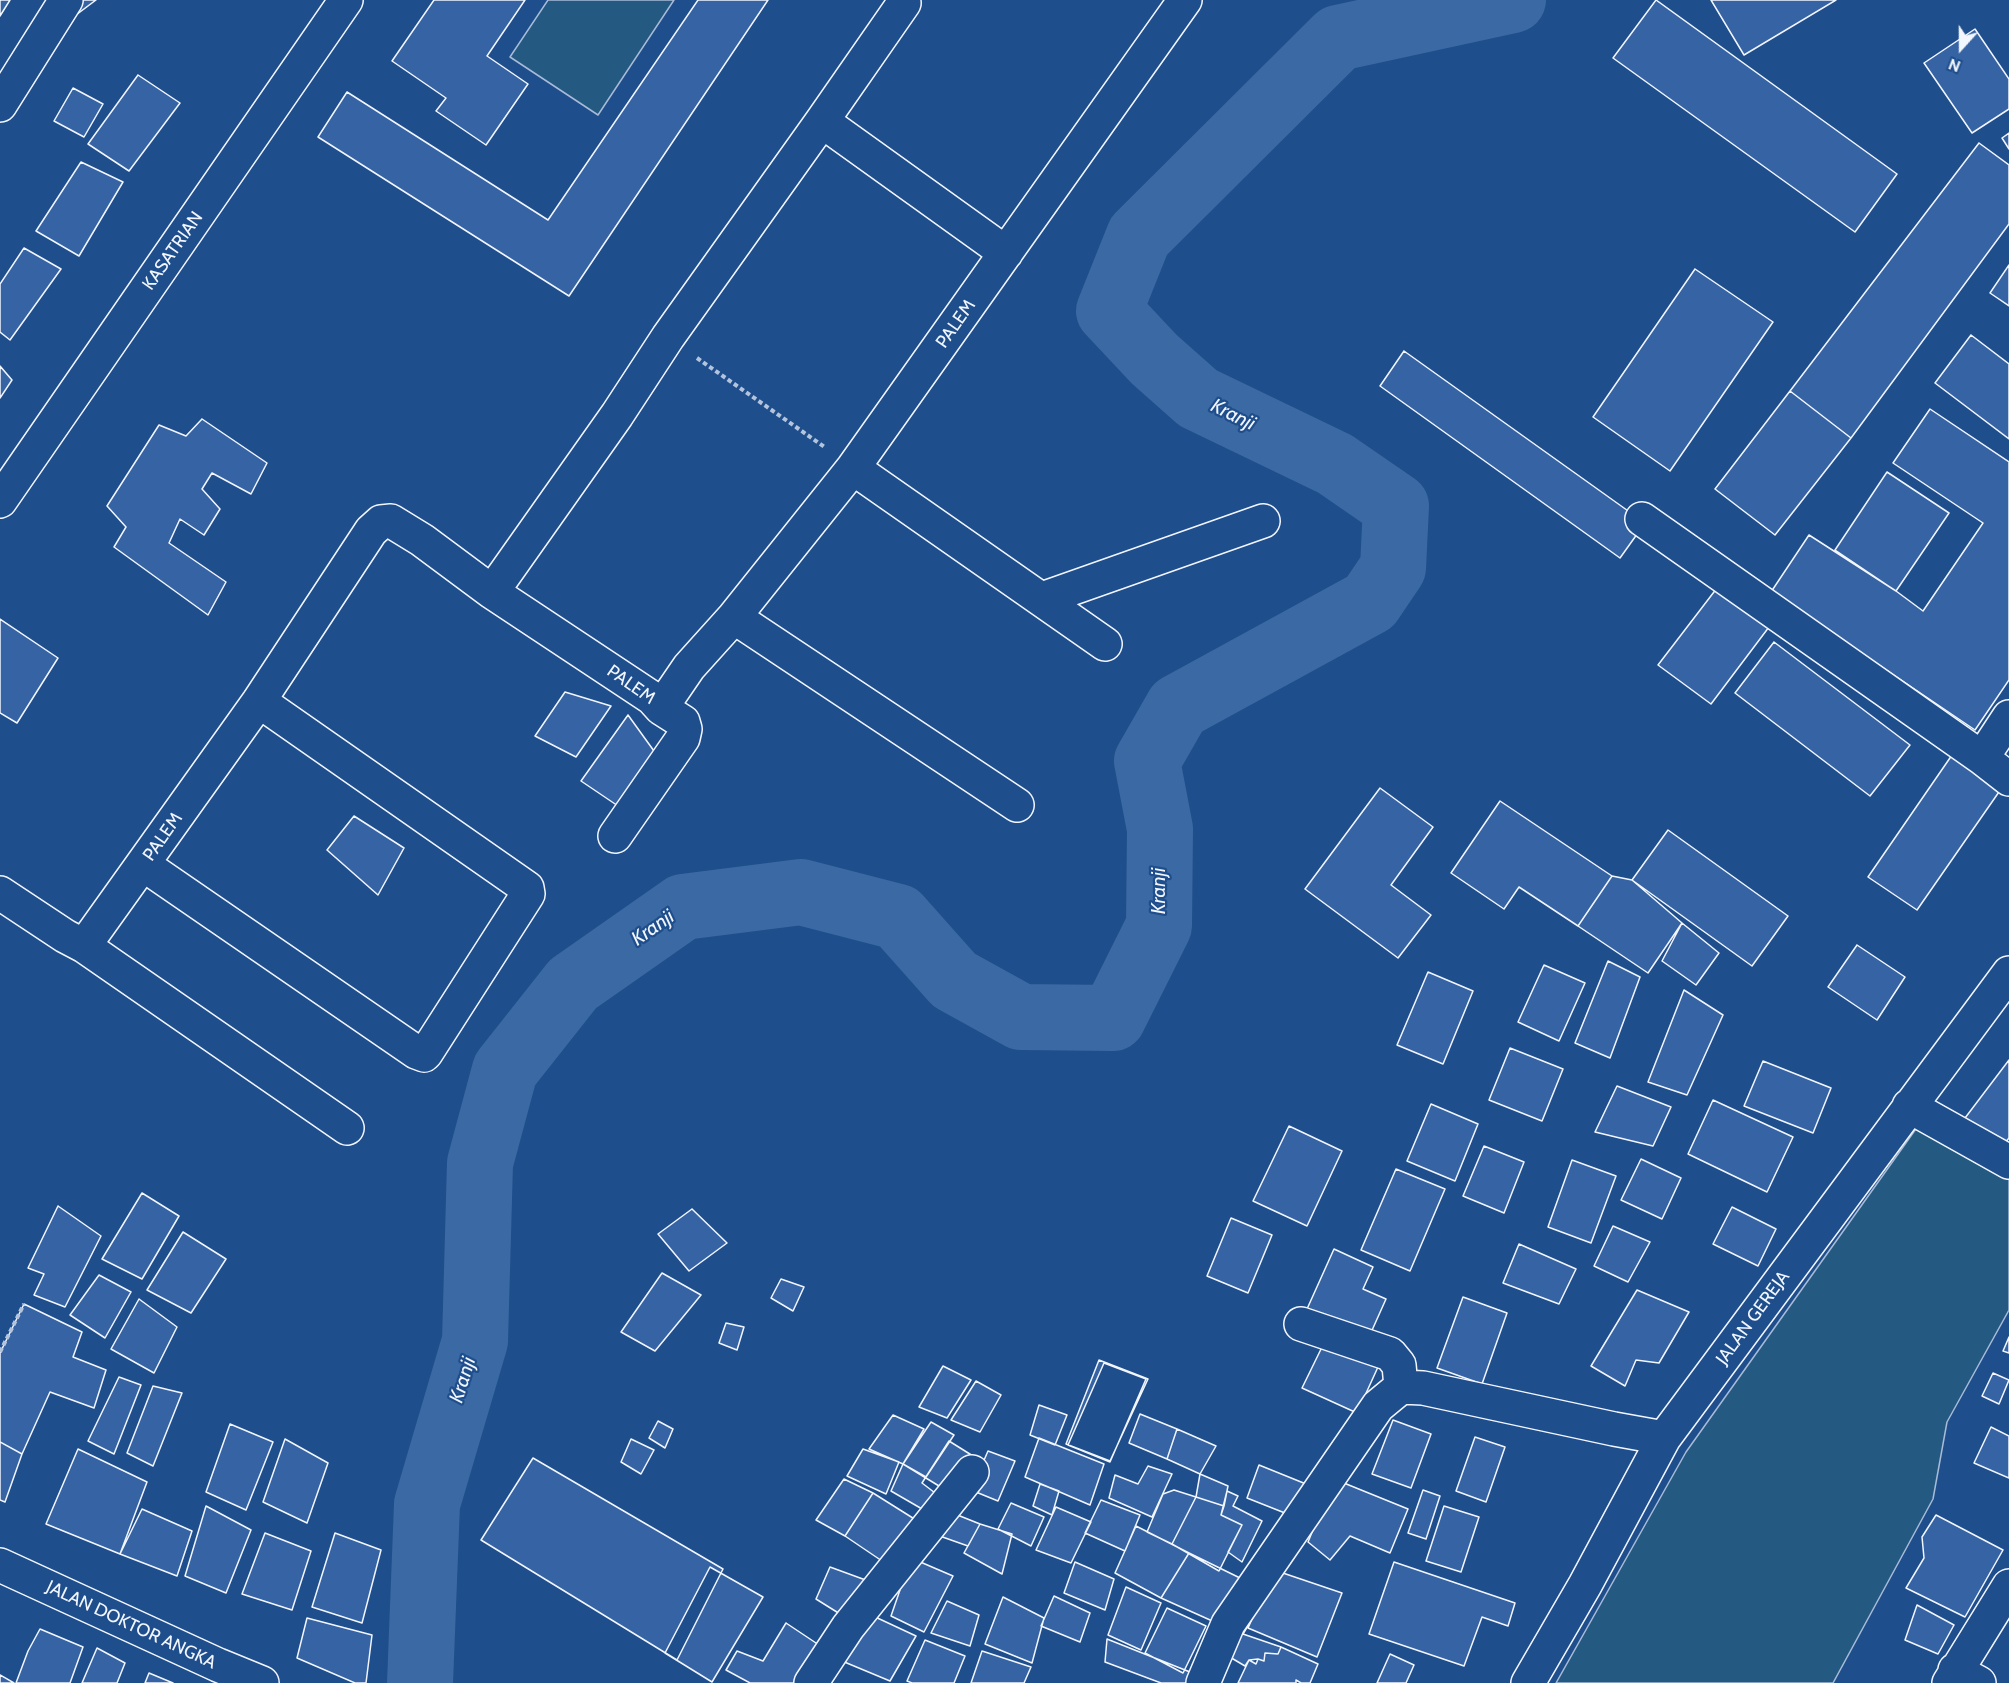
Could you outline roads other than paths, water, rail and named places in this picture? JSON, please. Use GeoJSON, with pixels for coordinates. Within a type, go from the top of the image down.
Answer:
{"type":"FeatureCollection","features":[{"type":"Feature","properties":{"kind":"street"},"geometry":{"type":"LineString","coordinates":[[0,105],[66,0]]}},
{"type":"Feature","properties":{"kind":"street","name":"KASATRIAN"},"geometry":{"type":"LineString","coordinates":[[0,501],[346,0]]}},
{"type":"Feature","properties":{"kind":"street","name":"PALEM"},"geometry":{"type":"LineString","coordinates":[[84,946],[259,701],[364,541],[381,522],[391,521],[399,526],[492,592],[652,698],[661,708],[688,667],[734,618],[853,468],[1185,0]]}},
{"type":"Feature","properties":{"kind":"street"},"geometry":{"type":"LineString","coordinates":[[492,592],[617,415],[668,337],[904,3]]}},
{"type":"Feature","properties":{"kind":"street"},"geometry":{"type":"LineString","coordinates":[[822,121],[1006,253]]}},
{"type":"Feature","properties":{"kind":"street"},"geometry":{"type":"LineString","coordinates":[[853,468],[1105,644]]}},
{"type":"Feature","properties":{"kind":"street"},"geometry":{"type":"LineString","coordinates":[[1642,519],[2009,779]]}},
{"type":"Feature","properties":{"kind":"street"},"geometry":{"type":"LineString","coordinates":[[1042,599],[1263,521]]}},
{"type":"Feature","properties":{"kind":"street"},"geometry":{"type":"LineString","coordinates":[[734,618],[1017,805]]}},
{"type":"Feature","properties":{"kind":"street"},"geometry":{"type":"LineString","coordinates":[[144,865],[416,1052],[424,1055],[426,1053],[529,891],[514,878],[259,701]]}},
{"type":"Feature","properties":{"kind":"street"},"geometry":{"type":"LineString","coordinates":[[615,836],[683,738],[685,729],[683,722],[661,708]]}},
{"type":"Feature","properties":{"kind":"street"},"geometry":{"type":"LineString","coordinates":[[1982,758],[2009,717]]}},
{"type":"Feature","properties":{"kind":"street"},"geometry":{"type":"LineString","coordinates":[[0,893],[84,946],[347,1128]]}},
{"type":"Feature","properties":{"kind":"street","name":"JALAN GEREJA"},"geometry":{"type":"LineString","coordinates":[[1528,1683],[1585,1585],[1664,1438],[1908,1106],[2009,973]]}},
{"type":"Feature","properties":{"kind":"street"},"geometry":{"type":"LineString","coordinates":[[1908,1106],[2009,1162]]}},
{"type":"Feature","properties":{"kind":"street"},"geometry":{"type":"LineString","coordinates":[[1301,1324],[1390,1354],[1399,1365],[1401,1387]]}},
{"type":"Feature","properties":{"kind":"street"},"geometry":{"type":"LineString","coordinates":[[1203,1683],[1228,1624],[1378,1406],[1401,1387],[1424,1388],[1664,1438]]}},
{"type":"Feature","properties":{"kind":"street"},"geometry":{"type":"LineString","coordinates":[[811,1683],[848,1627],[972,1472]]}},
{"type":"Feature","properties":{"kind":"street","name":"JALAN DOKTOR ANGKA"},"geometry":{"type":"LineString","coordinates":[[0,1565],[262,1683]]}},
{"type":"Feature","properties":{"kind":"street"},"geometry":{"type":"LineString","coordinates":[[1961,1679],[2009,1586]]}},
{"type":"Feature","properties":{"kind":"waterway","name":"Kranji"},"geometry":{"type":"LineString","coordinates":[[420,1683],[427,1504],[475,1341],[480,1163],[505,1070],[573,984],[683,907],[801,892],[898,917],[954,980],[1021,1017],[1113,1018],[1159,926],[1160,829],[1147,761],[1178,707],[1370,602],[1393,568],[1396,506],[1335,464],[1198,398],[1154,359],[1109,311],[1139,236],[1338,38],[1513,0]]}}]}
